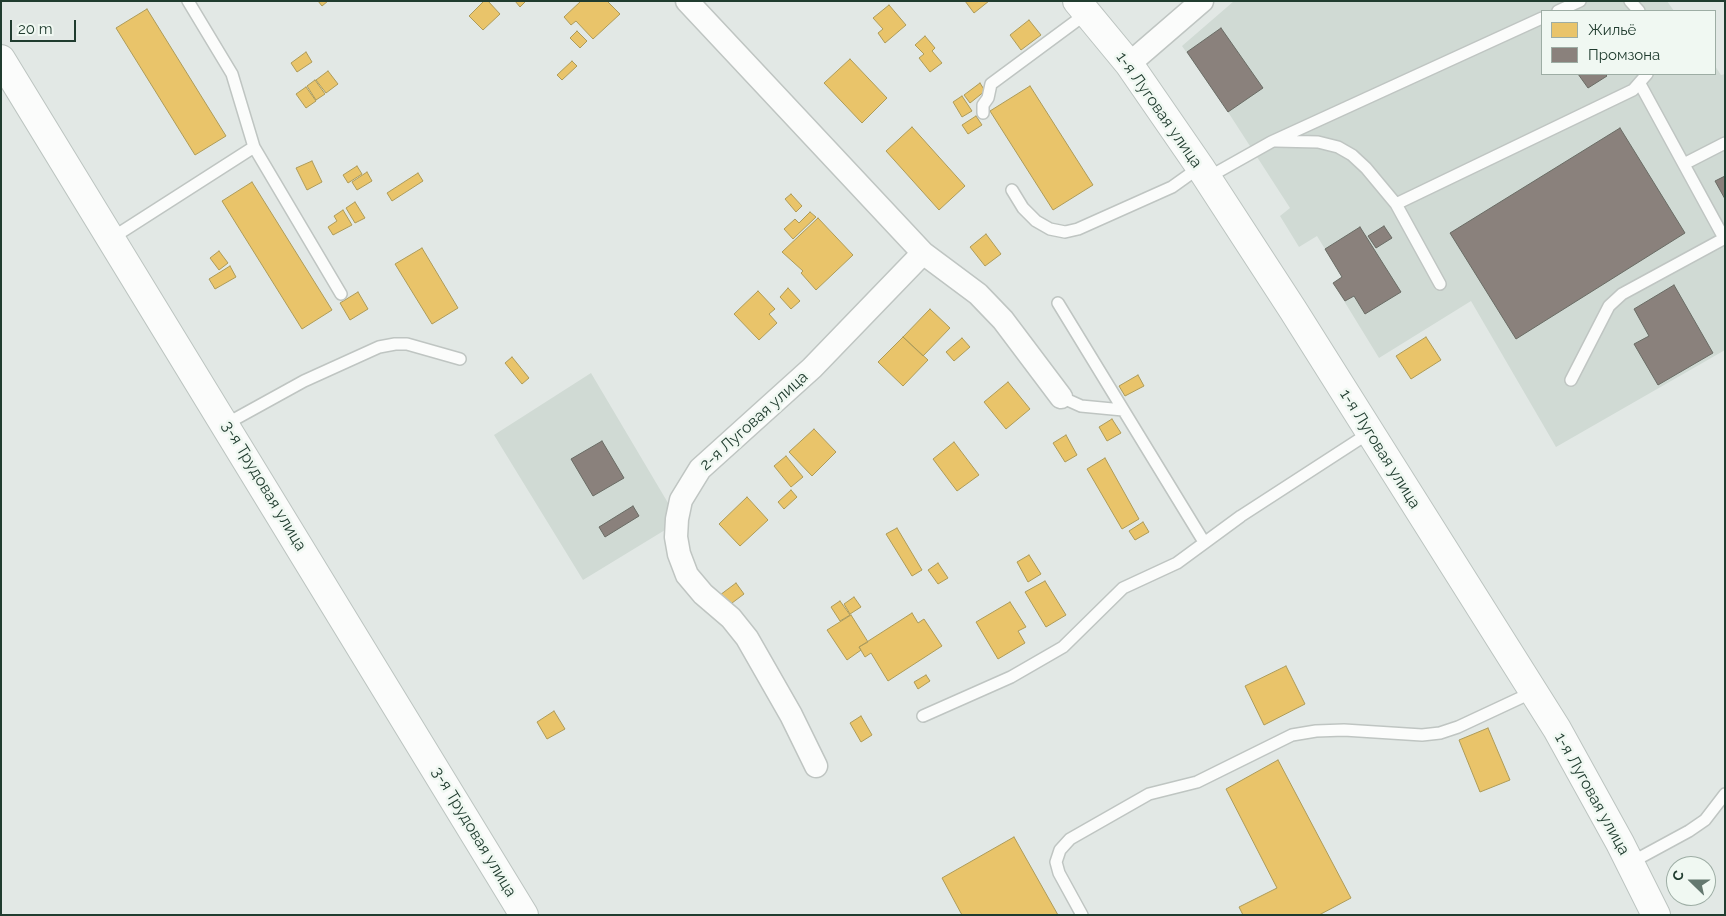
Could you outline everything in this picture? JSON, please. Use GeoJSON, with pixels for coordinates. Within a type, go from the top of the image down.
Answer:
{"type":"FeatureCollection","features":[{"type":"Feature","properties":{"kind":"street"},"geometry":{"type":"LineString","coordinates":[[687,1],[923,253],[978,294],[1003,320],[1061,397]]}},
{"type":"Feature","properties":{"kind":"street"},"geometry":{"type":"LineString","coordinates":[[1129,64],[1202,1]]}},
{"type":"Feature","properties":{"kind":"street","name":"1-я Луговая улица"},"geometry":{"type":"LineString","coordinates":[[1082,7],[1129,64],[1204,173],[1533,692],[1557,730],[1630,862],[1656,915]]}},
{"type":"Feature","properties":{"kind":"street","name":"3-я Трудовая улица"},"geometry":{"type":"LineString","coordinates":[[1,59],[226,424],[524,915]]}},
{"type":"Feature","properties":{"kind":"street","name":"2-я Луговая улица"},"geometry":{"type":"LineString","coordinates":[[816,766],[791,715],[747,638],[731,618],[703,594],[687,575],[679,554],[676,537],[677,519],[681,500],[700,469],[812,368],[923,253]]}},
{"type":"Feature","properties":{"kind":"lane"},"geometry":{"type":"LineString","coordinates":[[188,1],[232,74],[254,147],[341,294]]}},
{"type":"Feature","properties":{"kind":"lane"},"geometry":{"type":"LineString","coordinates":[[1560,10],[1580,1]]}},
{"type":"Feature","properties":{"kind":"lane"},"geometry":{"type":"LineString","coordinates":[[983,114],[983,105],[988,98],[991,84],[1082,7]]}},
{"type":"Feature","properties":{"kind":"lane"},"geometry":{"type":"LineString","coordinates":[[1012,190],[1023,208],[1036,221],[1050,229],[1065,232],[1078,229],[1541,18]]}},
{"type":"Feature","properties":{"kind":"lane"},"geometry":{"type":"LineString","coordinates":[[1396,204],[1633,90],[1646,75]]}},
{"type":"Feature","properties":{"kind":"lane"},"geometry":{"type":"LineString","coordinates":[[1571,380],[1609,306],[1622,294],[1724,238],[1640,84]]}},
{"type":"Feature","properties":{"kind":"lane"},"geometry":{"type":"LineString","coordinates":[[1270,142],[1318,142],[1338,147],[1352,155],[1366,168],[1396,204],[1440,284]]}},
{"type":"Feature","properties":{"kind":"lane"},"geometry":{"type":"LineString","coordinates":[[1684,164],[1725,143]]}},
{"type":"Feature","properties":{"kind":"lane"},"geometry":{"type":"LineString","coordinates":[[112,238],[254,147]]}},
{"type":"Feature","properties":{"kind":"lane"},"geometry":{"type":"LineString","coordinates":[[1058,303],[1204,542]]}},
{"type":"Feature","properties":{"kind":"lane"},"geometry":{"type":"LineString","coordinates":[[226,424],[304,381],[379,347],[407,344],[460,359]]}},
{"type":"Feature","properties":{"kind":"lane"},"geometry":{"type":"LineString","coordinates":[[1061,397],[1081,406],[1123,410]]}},
{"type":"Feature","properties":{"kind":"lane"},"geometry":{"type":"LineString","coordinates":[[923,716],[1011,678],[1063,647],[1123,588],[1177,564],[1204,542],[1369,433]]}},
{"type":"Feature","properties":{"kind":"lane"},"geometry":{"type":"LineString","coordinates":[[1082,915],[1059,873],[1056,862],[1060,850],[1070,839],[1149,794],[1197,782],[1292,735],[1316,730],[1422,735],[1440,733],[1458,728],[1533,692]]}},
{"type":"Feature","properties":{"kind":"lane"},"geometry":{"type":"LineString","coordinates":[[1630,862],[1690,831],[1705,820],[1725,794]]}},
{"type":"Feature","properties":{"kind":"shaded area"},"geometry":{"type":"Polygon","coordinates":[[[1234,1],[1667,1],[1673,10],[1541,10],[1541,75],[1716,75],[1716,68],[1721,75],[1725,74],[1725,350],[1556,447],[1471,301],[1379,358],[1333,283],[1342,277],[1317,236],[1299,247],[1280,216],[1290,208],[1228,112],[1182,46],[1234,1]]]}},
{"type":"Feature","properties":{"kind":"shaded area"},"geometry":{"type":"Polygon","coordinates":[[[591,373],[671,508],[665,530],[583,580],[494,435],[591,373]]]}},
{"type":"Feature","properties":{"kind":"building: Жильё"},"geometry":{"type":"Polygon","coordinates":[[[318,1],[328,1],[322,6],[318,1]]]}},
{"type":"Feature","properties":{"kind":"building: Жильё"},"geometry":{"type":"Polygon","coordinates":[[[484,1],[488,1],[500,14],[483,30],[469,16],[484,1]]]}},
{"type":"Feature","properties":{"kind":"building: Жильё"},"geometry":{"type":"Polygon","coordinates":[[[515,1],[526,1],[520,7],[515,1]]]}},
{"type":"Feature","properties":{"kind":"building: Жильё"},"geometry":{"type":"Polygon","coordinates":[[[581,1],[607,1],[620,14],[593,39],[576,21],[571,25],[564,17],[581,1]]]}},
{"type":"Feature","properties":{"kind":"building: Жильё"},"geometry":{"type":"Polygon","coordinates":[[[965,1],[989,1],[974,13],[965,1]]]}},
{"type":"Feature","properties":{"kind":"building: Жильё"},"geometry":{"type":"Polygon","coordinates":[[[889,5],[906,25],[885,43],[878,33],[883,29],[873,18],[889,5]]]}},
{"type":"Feature","properties":{"kind":"building: Жильё"},"geometry":{"type":"Polygon","coordinates":[[[147,9],[226,136],[195,155],[116,28],[147,9]]]}},
{"type":"Feature","properties":{"kind":"building: Жильё"},"geometry":{"type":"Polygon","coordinates":[[[1029,20],[1041,35],[1021,50],[1010,35],[1029,20]]]}},
{"type":"Feature","properties":{"kind":"building: Жильё"},"geometry":{"type":"Polygon","coordinates":[[[577,31],[587,41],[580,48],[570,38],[577,31]]]}},
{"type":"Feature","properties":{"kind":"building: Жильё"},"geometry":{"type":"Polygon","coordinates":[[[925,36],[935,48],[932,51],[942,63],[930,72],[919,58],[924,54],[915,45],[925,36]]]}},
{"type":"Feature","properties":{"kind":"building: Жильё"},"geometry":{"type":"Polygon","coordinates":[[[306,52],[312,62],[297,72],[291,63],[306,52]]]}},
{"type":"Feature","properties":{"kind":"building: Жильё"},"geometry":{"type":"Polygon","coordinates":[[[850,59],[887,98],[862,123],[824,83],[850,59]]]}},
{"type":"Feature","properties":{"kind":"building: Жильё"},"geometry":{"type":"Polygon","coordinates":[[[572,61],[577,66],[562,80],[557,75],[572,61]]]}},
{"type":"Feature","properties":{"kind":"building: Жильё"},"geometry":{"type":"Polygon","coordinates":[[[328,71],[338,84],[326,93],[316,80],[328,71]]]}},
{"type":"Feature","properties":{"kind":"building: Жильё"},"geometry":{"type":"Polygon","coordinates":[[[315,80],[325,94],[316,100],[307,86],[315,80]]]}},
{"type":"Feature","properties":{"kind":"building: Жильё"},"geometry":{"type":"Polygon","coordinates":[[[980,83],[985,91],[970,103],[964,95],[980,83]]]}},
{"type":"Feature","properties":{"kind":"building: Жильё"},"geometry":{"type":"Polygon","coordinates":[[[1030,86],[1093,185],[1053,210],[990,111],[1030,86]]]}},
{"type":"Feature","properties":{"kind":"building: Жильё"},"geometry":{"type":"Polygon","coordinates":[[[306,87],[316,101],[306,108],[296,94],[306,87]]]}},
{"type":"Feature","properties":{"kind":"building: Жильё"},"geometry":{"type":"Polygon","coordinates":[[[962,96],[972,111],[962,117],[953,102],[962,96]]]}},
{"type":"Feature","properties":{"kind":"building: Жильё"},"geometry":{"type":"Polygon","coordinates":[[[976,116],[982,125],[968,134],[962,125],[976,116]]]}},
{"type":"Feature","properties":{"kind":"building: Жильё"},"geometry":{"type":"Polygon","coordinates":[[[912,127],[965,186],[939,210],[886,151],[912,127]]]}},
{"type":"Feature","properties":{"kind":"building: Жильё"},"geometry":{"type":"Polygon","coordinates":[[[312,161],[322,182],[307,190],[296,168],[312,161]]]}},
{"type":"Feature","properties":{"kind":"building: Жильё"},"geometry":{"type":"Polygon","coordinates":[[[357,166],[362,174],[348,183],[343,175],[357,166]]]}},
{"type":"Feature","properties":{"kind":"building: Жильё"},"geometry":{"type":"Polygon","coordinates":[[[367,172],[372,181],[357,190],[352,182],[367,172]]]}},
{"type":"Feature","properties":{"kind":"building: Жильё"},"geometry":{"type":"Polygon","coordinates":[[[418,173],[423,181],[392,201],[387,193],[418,173]]]}},
{"type":"Feature","properties":{"kind":"building: Жильё"},"geometry":{"type":"Polygon","coordinates":[[[252,182],[332,310],[302,329],[222,201],[252,182]]]}},
{"type":"Feature","properties":{"kind":"building: Жильё"},"geometry":{"type":"Polygon","coordinates":[[[791,194],[802,206],[796,212],[785,199],[791,194]]]}},
{"type":"Feature","properties":{"kind":"building: Жильё"},"geometry":{"type":"Polygon","coordinates":[[[355,202],[365,218],[355,223],[346,208],[355,202]]]}},
{"type":"Feature","properties":{"kind":"building: Жильё"},"geometry":{"type":"Polygon","coordinates":[[[343,210],[352,225],[333,235],[328,227],[337,221],[334,216],[343,210]]]}},
{"type":"Feature","properties":{"kind":"building: Жильё"},"geometry":{"type":"Polygon","coordinates":[[[810,212],[816,217],[793,239],[784,229],[795,219],[799,223],[810,212]]]}},
{"type":"Feature","properties":{"kind":"building: Жильё"},"geometry":{"type":"Polygon","coordinates":[[[818,218],[853,255],[816,290],[801,273],[803,271],[782,252],[818,218]]]}},
{"type":"Feature","properties":{"kind":"building: Жильё"},"geometry":{"type":"Polygon","coordinates":[[[986,234],[1001,254],[985,266],[970,247],[986,234]]]}},
{"type":"Feature","properties":{"kind":"building: Жильё"},"geometry":{"type":"Polygon","coordinates":[[[422,248],[458,308],[432,324],[395,264],[422,248]]]}},
{"type":"Feature","properties":{"kind":"building: Жильё"},"geometry":{"type":"Polygon","coordinates":[[[219,251],[228,263],[219,270],[210,258],[219,251]]]}},
{"type":"Feature","properties":{"kind":"building: Жильё"},"geometry":{"type":"Polygon","coordinates":[[[230,266],[236,277],[215,289],[209,279],[230,266]]]}},
{"type":"Feature","properties":{"kind":"building: Жильё"},"geometry":{"type":"Polygon","coordinates":[[[788,288],[800,301],[791,309],[780,297],[788,288]]]}},
{"type":"Feature","properties":{"kind":"building: Жильё"},"geometry":{"type":"Polygon","coordinates":[[[758,291],[775,309],[769,314],[777,323],[759,340],[734,314],[758,291]]]}},
{"type":"Feature","properties":{"kind":"building: Жильё"},"geometry":{"type":"Polygon","coordinates":[[[358,292],[368,309],[350,320],[340,303],[358,292]]]}},
{"type":"Feature","properties":{"kind":"building: Жильё"},"geometry":{"type":"Polygon","coordinates":[[[930,309],[950,328],[923,356],[903,337],[930,309]]]}},
{"type":"Feature","properties":{"kind":"building: Жильё"},"geometry":{"type":"Polygon","coordinates":[[[903,337],[928,360],[903,386],[878,362],[903,337]]]}},
{"type":"Feature","properties":{"kind":"building: Жильё"},"geometry":{"type":"Polygon","coordinates":[[[1426,337],[1441,360],[1411,379],[1396,356],[1426,337]]]}},
{"type":"Feature","properties":{"kind":"building: Жильё"},"geometry":{"type":"Polygon","coordinates":[[[962,338],[970,347],[954,361],[946,352],[962,338]]]}},
{"type":"Feature","properties":{"kind":"building: Жильё"},"geometry":{"type":"Polygon","coordinates":[[[512,357],[529,378],[522,384],[505,363],[512,357]]]}},
{"type":"Feature","properties":{"kind":"building: Жильё"},"geometry":{"type":"Polygon","coordinates":[[[1138,375],[1144,386],[1125,396],[1119,386],[1138,375]]]}},
{"type":"Feature","properties":{"kind":"building: Жильё"},"geometry":{"type":"Polygon","coordinates":[[[1008,382],[1030,409],[1006,429],[984,402],[1008,382]]]}},
{"type":"Feature","properties":{"kind":"building: Жильё"},"geometry":{"type":"Polygon","coordinates":[[[1112,419],[1121,433],[1107,441],[1099,427],[1112,419]]]}},
{"type":"Feature","properties":{"kind":"building: Жильё"},"geometry":{"type":"Polygon","coordinates":[[[814,429],[836,452],[812,476],[789,452],[814,429]]]}},
{"type":"Feature","properties":{"kind":"building: Жильё"},"geometry":{"type":"Polygon","coordinates":[[[1066,435],[1077,455],[1065,462],[1053,443],[1066,435]]]}},
{"type":"Feature","properties":{"kind":"building: Жильё"},"geometry":{"type":"Polygon","coordinates":[[[954,442],[979,475],[957,491],[933,459],[954,442]]]}},
{"type":"Feature","properties":{"kind":"building: Жильё"},"geometry":{"type":"Polygon","coordinates":[[[786,456],[803,477],[791,487],[774,466],[786,456]]]}},
{"type":"Feature","properties":{"kind":"building: Жильё"},"geometry":{"type":"Polygon","coordinates":[[[1105,458],[1139,519],[1122,529],[1087,469],[1105,458]]]}},
{"type":"Feature","properties":{"kind":"building: Жильё"},"geometry":{"type":"Polygon","coordinates":[[[791,490],[797,497],[784,509],[778,502],[791,490]]]}},
{"type":"Feature","properties":{"kind":"building: Жильё"},"geometry":{"type":"Polygon","coordinates":[[[747,497],[768,520],[740,546],[719,524],[747,497]]]}},
{"type":"Feature","properties":{"kind":"building: Жильё"},"geometry":{"type":"Polygon","coordinates":[[[1143,522],[1149,532],[1135,540],[1129,531],[1143,522]]]}},
{"type":"Feature","properties":{"kind":"building: Жильё"},"geometry":{"type":"Polygon","coordinates":[[[897,528],[922,570],[912,576],[886,534],[897,528]]]}},
{"type":"Feature","properties":{"kind":"building: Жильё"},"geometry":{"type":"Polygon","coordinates":[[[1029,555],[1041,574],[1028,582],[1017,562],[1029,555]]]}},
{"type":"Feature","properties":{"kind":"building: Жильё"},"geometry":{"type":"Polygon","coordinates":[[[938,563],[948,578],[938,584],[928,570],[938,563]]]}},
{"type":"Feature","properties":{"kind":"building: Жильё"},"geometry":{"type":"Polygon","coordinates":[[[1045,581],[1066,615],[1046,627],[1025,592],[1045,581]]]}},
{"type":"Feature","properties":{"kind":"building: Жильё"},"geometry":{"type":"Polygon","coordinates":[[[736,583],[744,594],[728,606],[720,595],[736,583]]]}},
{"type":"Feature","properties":{"kind":"building: Жильё"},"geometry":{"type":"Polygon","coordinates":[[[854,597],[861,607],[850,614],[844,604],[854,597]]]}},
{"type":"Feature","properties":{"kind":"building: Жильё"},"geometry":{"type":"Polygon","coordinates":[[[840,601],[850,615],[840,621],[831,607],[840,601]]]}},
{"type":"Feature","properties":{"kind":"building: Жильё"},"geometry":{"type":"Polygon","coordinates":[[[1010,602],[1026,627],[1018,631],[1025,643],[998,659],[976,622],[1010,602]]]}},
{"type":"Feature","properties":{"kind":"building: Жильё"},"geometry":{"type":"Polygon","coordinates":[[[912,613],[918,623],[924,619],[942,646],[888,681],[871,653],[865,657],[859,647],[912,613]]]}},
{"type":"Feature","properties":{"kind":"building: Жильё"},"geometry":{"type":"Polygon","coordinates":[[[851,615],[868,642],[859,647],[861,650],[847,660],[827,630],[851,615]]]}},
{"type":"Feature","properties":{"kind":"building: Жильё"},"geometry":{"type":"Polygon","coordinates":[[[1286,666],[1305,704],[1264,725],[1245,686],[1286,666]]]}},
{"type":"Feature","properties":{"kind":"building: Жильё"},"geometry":{"type":"Polygon","coordinates":[[[926,675],[930,681],[918,689],[914,682],[926,675]]]}},
{"type":"Feature","properties":{"kind":"building: Жильё"},"geometry":{"type":"Polygon","coordinates":[[[554,711],[565,729],[547,739],[537,722],[554,711]]]}},
{"type":"Feature","properties":{"kind":"building: Жильё"},"geometry":{"type":"Polygon","coordinates":[[[861,716],[872,735],[861,742],[850,723],[861,716]]]}},
{"type":"Feature","properties":{"kind":"building: Жильё"},"geometry":{"type":"Polygon","coordinates":[[[1488,728],[1510,780],[1480,792],[1459,740],[1488,728]]]}},
{"type":"Feature","properties":{"kind":"building: Жильё"},"geometry":{"type":"Polygon","coordinates":[[[1278,760],[1351,898],[1319,915],[1243,915],[1239,907],[1277,888],[1226,789],[1278,760]]]}},
{"type":"Feature","properties":{"kind":"building: Жильё"},"geometry":{"type":"Polygon","coordinates":[[[1014,837],[1058,915],[962,915],[942,878],[1014,837]]]}},
{"type":"Feature","properties":{"kind":"building: Промзона"},"geometry":{"type":"Polygon","coordinates":[[[1221,28],[1263,88],[1228,112],[1187,52],[1221,28]]]}},
{"type":"Feature","properties":{"kind":"building: Промзона"},"geometry":{"type":"Polygon","coordinates":[[[1579,75],[1607,76],[1588,88],[1579,75]]]}},
{"type":"Feature","properties":{"kind":"building: Промзона"},"geometry":{"type":"Polygon","coordinates":[[[1620,128],[1685,233],[1516,339],[1450,233],[1620,128]]]}},
{"type":"Feature","properties":{"kind":"building: Промзона"},"geometry":{"type":"Polygon","coordinates":[[[1725,176],[1725,199],[1715,181],[1725,176]]]}},
{"type":"Feature","properties":{"kind":"building: Промзона"},"geometry":{"type":"Polygon","coordinates":[[[1384,226],[1392,238],[1376,248],[1368,236],[1384,226]]]}},
{"type":"Feature","properties":{"kind":"building: Промзона"},"geometry":{"type":"Polygon","coordinates":[[[1360,227],[1401,292],[1365,314],[1354,296],[1345,301],[1333,283],[1342,277],[1325,249],[1360,227]]]}},
{"type":"Feature","properties":{"kind":"building: Промзона"},"geometry":{"type":"Polygon","coordinates":[[[1674,285],[1713,353],[1658,385],[1634,344],[1649,336],[1634,309],[1674,285]]]}},
{"type":"Feature","properties":{"kind":"building: Промзона"},"geometry":{"type":"Polygon","coordinates":[[[602,441],[624,478],[593,496],[571,459],[602,441]]]}},
{"type":"Feature","properties":{"kind":"building: Промзона"},"geometry":{"type":"Polygon","coordinates":[[[633,506],[639,516],[605,537],[599,527],[633,506]]]}}]}
